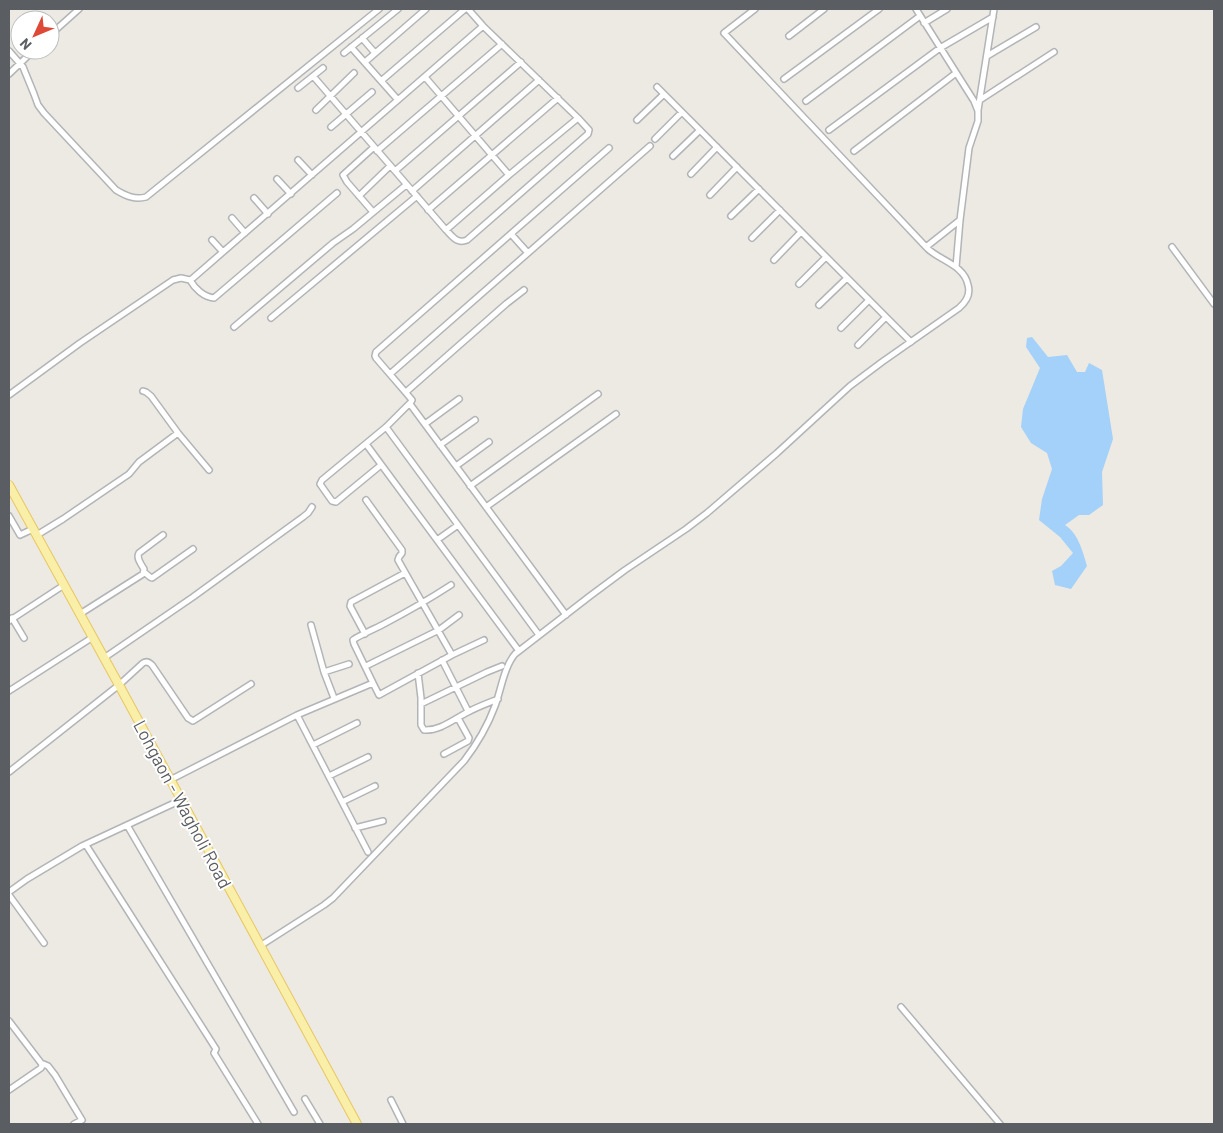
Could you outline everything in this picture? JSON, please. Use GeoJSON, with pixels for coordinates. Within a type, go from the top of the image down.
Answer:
{"type":"FeatureCollection","features":[{"type":"Feature","properties":{"kind":"main road","name":"Lohgaon - Wagholi Road"},"geometry":{"type":"LineString","coordinates":[[9,485],[119,685],[355,1124]]}},
{"type":"Feature","properties":{"kind":"street"},"geometry":{"type":"LineString","coordinates":[[60,26],[79,9]]}},
{"type":"Feature","properties":{"kind":"street"},"geometry":{"type":"LineString","coordinates":[[9,51],[26,73],[38,105],[44,113],[116,190],[137,199],[146,197],[379,9]]}},
{"type":"Feature","properties":{"kind":"street"},"geometry":{"type":"LineString","coordinates":[[344,53],[398,9]]}},
{"type":"Feature","properties":{"kind":"street"},"geometry":{"type":"LineString","coordinates":[[365,62],[426,9]]}},
{"type":"Feature","properties":{"kind":"street"},"geometry":{"type":"LineString","coordinates":[[312,76],[412,192],[458,242],[467,240],[588,134],[589,130],[466,9],[381,81]]}},
{"type":"Feature","properties":{"kind":"street"},"geometry":{"type":"LineString","coordinates":[[260,946],[329,901],[471,752],[484,730],[498,699],[512,657],[625,570],[707,513],[777,453],[850,386],[959,308],[967,300],[969,287],[963,273],[926,247],[724,33],[754,9]]}},
{"type":"Feature","properties":{"kind":"street"},"geometry":{"type":"LineString","coordinates":[[789,36],[824,9]]}},
{"type":"Feature","properties":{"kind":"street"},"geometry":{"type":"LineString","coordinates":[[784,79],[879,9]]}},
{"type":"Feature","properties":{"kind":"street"},"geometry":{"type":"LineString","coordinates":[[916,9],[974,101],[978,111]]}},
{"type":"Feature","properties":{"kind":"street"},"geometry":{"type":"LineString","coordinates":[[924,23],[947,9]]}},
{"type":"Feature","properties":{"kind":"street"},"geometry":{"type":"LineString","coordinates":[[956,267],[969,148],[978,121],[994,9]]}},
{"type":"Feature","properties":{"kind":"street"},"geometry":{"type":"LineString","coordinates":[[806,101],[920,16]]}},
{"type":"Feature","properties":{"kind":"street"},"geometry":{"type":"LineString","coordinates":[[829,130],[940,48],[993,17]]}},
{"type":"Feature","properties":{"kind":"street"},"geometry":{"type":"LineString","coordinates":[[9,395],[80,343],[173,280],[181,278],[190,280],[483,26]]}},
{"type":"Feature","properties":{"kind":"street"},"geometry":{"type":"LineString","coordinates":[[987,56],[1036,27]]}},
{"type":"Feature","properties":{"kind":"street"},"geometry":{"type":"LineString","coordinates":[[362,38],[375,53]]}},
{"type":"Feature","properties":{"kind":"street"},"geometry":{"type":"LineString","coordinates":[[373,212],[343,175],[442,96],[502,44]]}},
{"type":"Feature","properties":{"kind":"street"},"geometry":{"type":"LineString","coordinates":[[351,47],[398,100]]}},
{"type":"Feature","properties":{"kind":"street"},"geometry":{"type":"LineString","coordinates":[[980,100],[1054,52]]}},
{"type":"Feature","properties":{"kind":"street"},"geometry":{"type":"LineString","coordinates":[[9,74],[23,60]]}},
{"type":"Feature","properties":{"kind":"street"},"geometry":{"type":"LineString","coordinates":[[394,171],[521,62]]}},
{"type":"Feature","properties":{"kind":"street"},"geometry":{"type":"LineString","coordinates":[[298,88],[323,68]]}},
{"type":"Feature","properties":{"kind":"street"},"geometry":{"type":"LineString","coordinates":[[316,110],[354,73]]}},
{"type":"Feature","properties":{"kind":"street"},"geometry":{"type":"LineString","coordinates":[[854,151],[956,73]]}},
{"type":"Feature","properties":{"kind":"street"},"geometry":{"type":"LineString","coordinates":[[425,77],[509,175]]}},
{"type":"Feature","properties":{"kind":"street"},"geometry":{"type":"LineString","coordinates":[[412,192],[539,80]]}},
{"type":"Feature","properties":{"kind":"street"},"geometry":{"type":"LineString","coordinates":[[657,87],[911,342]]}},
{"type":"Feature","properties":{"kind":"street"},"geometry":{"type":"LineString","coordinates":[[331,127],[372,92]]}},
{"type":"Feature","properties":{"kind":"street"},"geometry":{"type":"LineString","coordinates":[[637,120],[664,94]]}},
{"type":"Feature","properties":{"kind":"street"},"geometry":{"type":"LineString","coordinates":[[428,210],[558,98]]}},
{"type":"Feature","properties":{"kind":"street"},"geometry":{"type":"LineString","coordinates":[[655,139],[682,112]]}},
{"type":"Feature","properties":{"kind":"street"},"geometry":{"type":"LineString","coordinates":[[446,230],[578,118]]}},
{"type":"Feature","properties":{"kind":"street"},"geometry":{"type":"LineString","coordinates":[[673,156],[700,130]]}},
{"type":"Feature","properties":{"kind":"street"},"geometry":{"type":"LineString","coordinates":[[390,374],[650,146]]}},
{"type":"Feature","properties":{"kind":"street"},"geometry":{"type":"LineString","coordinates":[[381,465],[336,502],[332,501],[320,484],[320,482],[386,427],[412,400],[376,358],[376,352],[610,148]]}},
{"type":"Feature","properties":{"kind":"street"},"geometry":{"type":"LineString","coordinates":[[691,174],[717,148]]}},
{"type":"Feature","properties":{"kind":"street"},"geometry":{"type":"LineString","coordinates":[[298,160],[312,175]]}},
{"type":"Feature","properties":{"kind":"street"},"geometry":{"type":"LineString","coordinates":[[359,196],[390,166]]}},
{"type":"Feature","properties":{"kind":"street"},"geometry":{"type":"LineString","coordinates":[[710,195],[737,167]]}},
{"type":"Feature","properties":{"kind":"street"},"geometry":{"type":"LineString","coordinates":[[277,179],[291,194]]}},
{"type":"Feature","properties":{"kind":"street"},"geometry":{"type":"LineString","coordinates":[[234,327],[333,243],[406,185]]}},
{"type":"Feature","properties":{"kind":"street"},"geometry":{"type":"LineString","coordinates":[[730,216],[759,189]]}},
{"type":"Feature","properties":{"kind":"street"},"geometry":{"type":"LineString","coordinates":[[190,280],[199,291],[214,298],[337,193]]}},
{"type":"Feature","properties":{"kind":"street"},"geometry":{"type":"LineString","coordinates":[[271,318],[416,196]]}},
{"type":"Feature","properties":{"kind":"street"},"geometry":{"type":"LineString","coordinates":[[254,198],[268,214]]}},
{"type":"Feature","properties":{"kind":"street"},"geometry":{"type":"LineString","coordinates":[[752,238],[780,210]]}},
{"type":"Feature","properties":{"kind":"street"},"geometry":{"type":"LineString","coordinates":[[232,218],[245,233]]}},
{"type":"Feature","properties":{"kind":"street"},"geometry":{"type":"LineString","coordinates":[[926,247],[960,220]]}},
{"type":"Feature","properties":{"kind":"street"},"geometry":{"type":"LineString","coordinates":[[774,260],[801,232]]}},
{"type":"Feature","properties":{"kind":"street"},"geometry":{"type":"LineString","coordinates":[[511,234],[528,253]]}},
{"type":"Feature","properties":{"kind":"street"},"geometry":{"type":"LineString","coordinates":[[212,240],[223,252]]}},
{"type":"Feature","properties":{"kind":"street"},"geometry":{"type":"LineString","coordinates":[[1172,247],[1214,304]]}},
{"type":"Feature","properties":{"kind":"street"},"geometry":{"type":"LineString","coordinates":[[799,284],[826,257]]}},
{"type":"Feature","properties":{"kind":"street"},"geometry":{"type":"LineString","coordinates":[[819,305],[847,278]]}},
{"type":"Feature","properties":{"kind":"street"},"geometry":{"type":"LineString","coordinates":[[406,392],[524,290]]}},
{"type":"Feature","properties":{"kind":"street"},"geometry":{"type":"LineString","coordinates":[[841,328],[869,300]]}},
{"type":"Feature","properties":{"kind":"street"},"geometry":{"type":"LineString","coordinates":[[858,345],[886,317]]}},
{"type":"Feature","properties":{"kind":"street"},"geometry":{"type":"LineString","coordinates":[[143,391],[151,396],[178,433],[209,470]]}},
{"type":"Feature","properties":{"kind":"street"},"geometry":{"type":"LineString","coordinates":[[470,486],[598,394]]}},
{"type":"Feature","properties":{"kind":"street"},"geometry":{"type":"LineString","coordinates":[[424,424],[459,399]]}},
{"type":"Feature","properties":{"kind":"street"},"geometry":{"type":"LineString","coordinates":[[410,404],[566,615]]}},
{"type":"Feature","properties":{"kind":"street"},"geometry":{"type":"LineString","coordinates":[[486,507],[616,414]]}},
{"type":"Feature","properties":{"kind":"street"},"geometry":{"type":"LineString","coordinates":[[440,445],[475,420]]}},
{"type":"Feature","properties":{"kind":"street"},"geometry":{"type":"LineString","coordinates":[[386,427],[539,636]]}},
{"type":"Feature","properties":{"kind":"street"},"geometry":{"type":"LineString","coordinates":[[9,516],[20,535],[35,532],[63,519],[129,474],[139,462],[178,433]]}},
{"type":"Feature","properties":{"kind":"street"},"geometry":{"type":"LineString","coordinates":[[456,466],[489,442]]}},
{"type":"Feature","properties":{"kind":"street"},"geometry":{"type":"LineString","coordinates":[[366,444],[519,651]]}},
{"type":"Feature","properties":{"kind":"street"},"geometry":{"type":"LineString","coordinates":[[366,500],[402,550],[402,554],[398,558],[405,573],[452,655]]}},
{"type":"Feature","properties":{"kind":"street"},"geometry":{"type":"LineString","coordinates":[[104,658],[304,518],[312,507]]}},
{"type":"Feature","properties":{"kind":"street"},"geometry":{"type":"LineString","coordinates":[[437,540],[458,525]]}},
{"type":"Feature","properties":{"kind":"street"},"geometry":{"type":"LineString","coordinates":[[163,535],[138,555],[144,572],[152,578],[192,549]]}},
{"type":"Feature","properties":{"kind":"street"},"geometry":{"type":"LineString","coordinates":[[80,614],[140,577],[144,572]]}},
{"type":"Feature","properties":{"kind":"street"},"geometry":{"type":"LineString","coordinates":[[365,634],[350,606],[351,602],[405,573]]}},
{"type":"Feature","properties":{"kind":"street"},"geometry":{"type":"LineString","coordinates":[[24,638],[11,620],[64,585]]}},
{"type":"Feature","properties":{"kind":"street"},"geometry":{"type":"LineString","coordinates":[[451,586],[423,603],[355,638],[354,640],[379,695],[442,660],[484,640]]}},
{"type":"Feature","properties":{"kind":"street"},"geometry":{"type":"LineString","coordinates":[[366,666],[438,630],[459,615]]}},
{"type":"Feature","properties":{"kind":"street"},"geometry":{"type":"LineString","coordinates":[[312,625],[324,672],[334,698]]}},
{"type":"Feature","properties":{"kind":"street"},"geometry":{"type":"LineString","coordinates":[[9,691],[92,637]]}},
{"type":"Feature","properties":{"kind":"street"},"geometry":{"type":"LineString","coordinates":[[442,660],[468,711]]}},
{"type":"Feature","properties":{"kind":"street"},"geometry":{"type":"LineString","coordinates":[[9,772],[119,685],[143,663],[150,663],[188,718],[193,721],[251,684]]}},
{"type":"Feature","properties":{"kind":"street"},"geometry":{"type":"LineString","coordinates":[[324,672],[349,664]]}},
{"type":"Feature","properties":{"kind":"street"},"geometry":{"type":"LineString","coordinates":[[421,704],[502,666]]}},
{"type":"Feature","properties":{"kind":"street"},"geometry":{"type":"LineString","coordinates":[[418,673],[421,725],[424,730],[436,729],[468,711],[498,699]]}},
{"type":"Feature","properties":{"kind":"street"},"geometry":{"type":"LineString","coordinates":[[170,780],[298,715],[334,698],[373,683]]}},
{"type":"Feature","properties":{"kind":"street"},"geometry":{"type":"LineString","coordinates":[[298,715],[368,852]]}},
{"type":"Feature","properties":{"kind":"street"},"geometry":{"type":"LineString","coordinates":[[444,754],[468,741],[469,738],[458,718]]}},
{"type":"Feature","properties":{"kind":"street"},"geometry":{"type":"LineString","coordinates":[[313,745],[357,723]]}},
{"type":"Feature","properties":{"kind":"street"},"geometry":{"type":"LineString","coordinates":[[329,776],[368,757]]}},
{"type":"Feature","properties":{"kind":"street"},"geometry":{"type":"LineString","coordinates":[[342,802],[375,786]]}},
{"type":"Feature","properties":{"kind":"street"},"geometry":{"type":"LineString","coordinates":[[44,943],[9,894],[61,858],[180,800]]}},
{"type":"Feature","properties":{"kind":"street"},"geometry":{"type":"LineString","coordinates":[[355,828],[383,821]]}},
{"type":"Feature","properties":{"kind":"street"},"geometry":{"type":"LineString","coordinates":[[127,825],[294,1112]]}},
{"type":"Feature","properties":{"kind":"street"},"geometry":{"type":"LineString","coordinates":[[86,845],[216,1049],[214,1053],[258,1124]]}},
{"type":"Feature","properties":{"kind":"street"},"geometry":{"type":"LineString","coordinates":[[901,1007],[1000,1124]]}},
{"type":"Feature","properties":{"kind":"street"},"geometry":{"type":"LineString","coordinates":[[9,1021],[41,1063],[48,1066],[55,1075],[82,1120],[74,1124]]}},
{"type":"Feature","properties":{"kind":"street"},"geometry":{"type":"LineString","coordinates":[[9,1090],[41,1068],[41,1063]]}},
{"type":"Feature","properties":{"kind":"street"},"geometry":{"type":"LineString","coordinates":[[305,1099],[320,1124]]}},
{"type":"Feature","properties":{"kind":"street"},"geometry":{"type":"LineString","coordinates":[[391,1100],[403,1124]]}},
{"type":"Feature","properties":{"kind":"water"},"geometry":{"type":"Polygon","coordinates":[[[1032,337],[1048,357],[1067,355],[1077,372],[1085,372],[1089,363],[1102,370],[1113,439],[1102,472],[1103,505],[1089,515],[1079,515],[1065,525],[1070,528],[1077,538],[1087,566],[1071,589],[1055,585],[1052,571],[1061,566],[1073,553],[1060,537],[1039,520],[1042,499],[1052,469],[1047,453],[1031,443],[1021,427],[1023,409],[1040,368],[1026,347],[1027,338],[1032,337]]]}}]}
